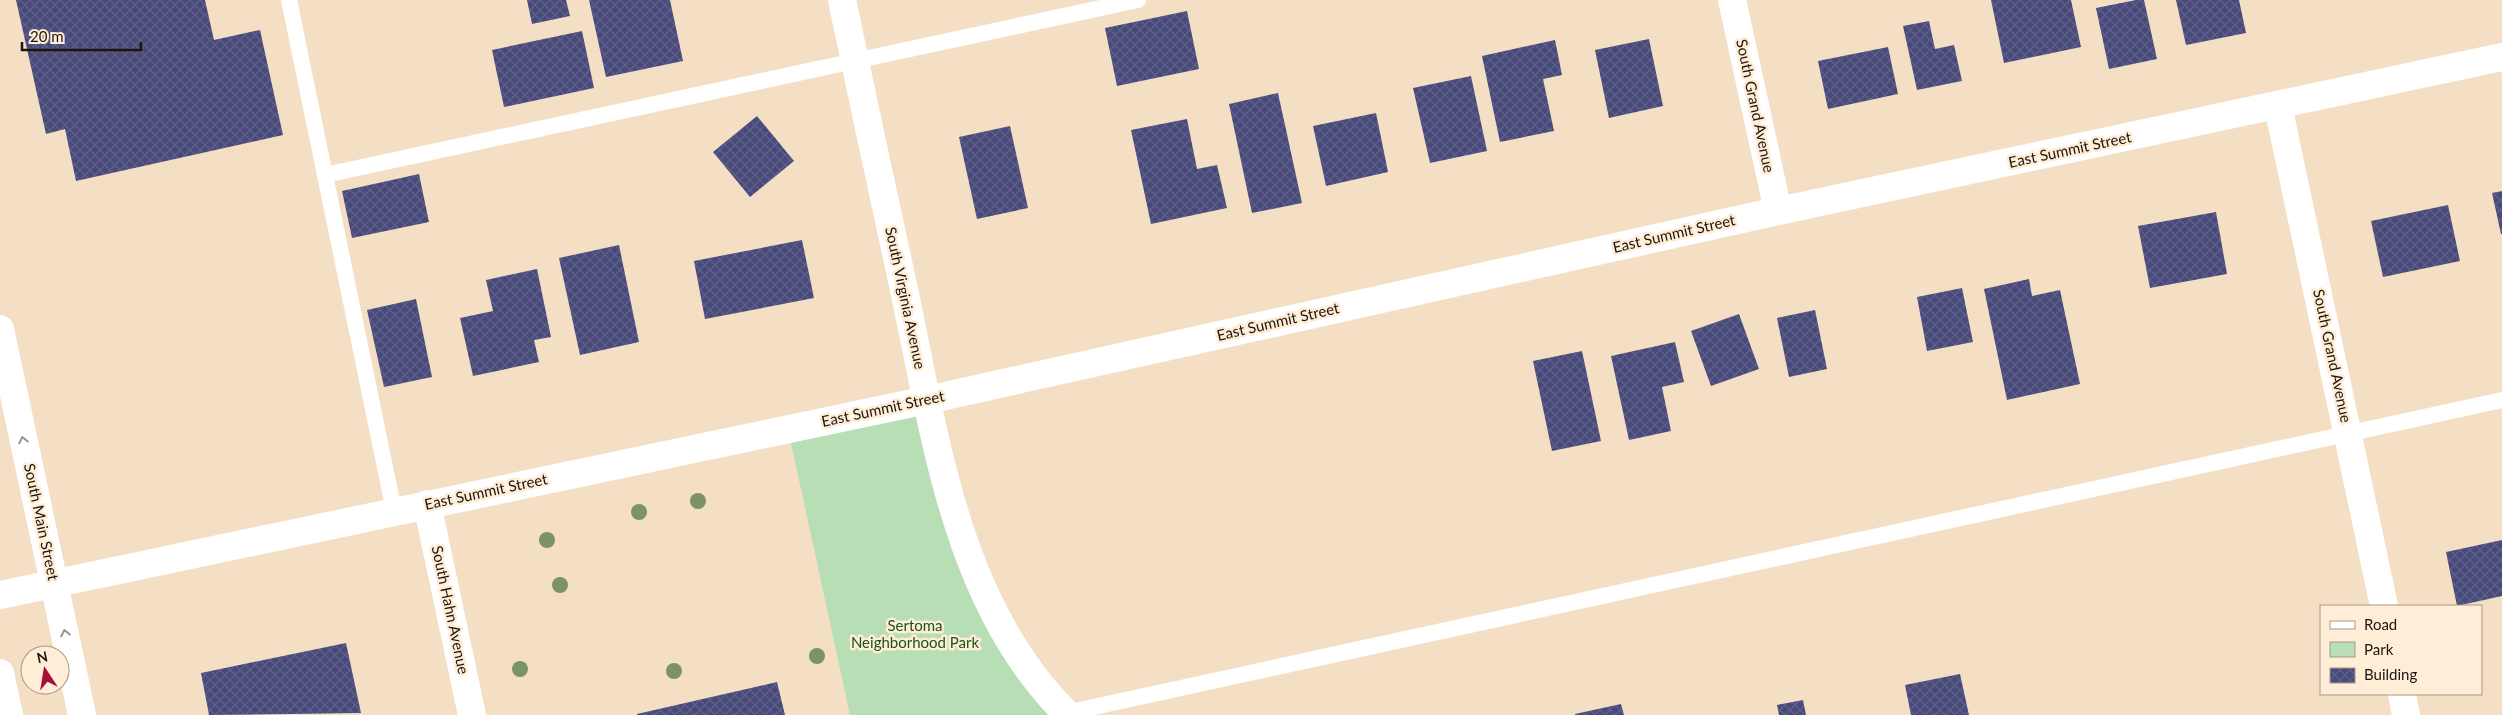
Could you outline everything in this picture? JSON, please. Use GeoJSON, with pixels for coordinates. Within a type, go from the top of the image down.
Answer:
{"type":"FeatureCollection","features":[{"type":"Feature","properties":{"kind":"street","name":"South Virginia Avenue"},"geometry":{"type":"LineString","coordinates":[[842,0],[927,400],[966,550],[982,590],[1002,628],[1029,669],[1067,714]]}},
{"type":"Feature","properties":{"kind":"street","name":"South Grand Avenue"},"geometry":{"type":"LineString","coordinates":[[1732,0],[1778,211]]}},
{"type":"Feature","properties":{"kind":"street","name":"East Summit Street"},"geometry":{"type":"LineString","coordinates":[[0,595],[927,400],[1778,211],[2502,57]]}},
{"type":"Feature","properties":{"kind":"street","name":"South Grand Avenue"},"geometry":{"type":"LineString","coordinates":[[2278,106],[2384,605]]}},
{"type":"Feature","properties":{"kind":"street","name":"South Main Street"},"geometry":{"type":"LineString","coordinates":[[0,330],[82,715]]}},
{"type":"Feature","properties":{"kind":"street","name":"South Hahn Avenue"},"geometry":{"type":"LineString","coordinates":[[428,504],[472,715]]}},
{"type":"Feature","properties":{"kind":"street"},"geometry":{"type":"LineString","coordinates":[[0,674],[9,715]]}},
{"type":"Feature","properties":{"kind":"street"},"geometry":{"type":"LineString","coordinates":[[2402,695],[2406,715]]}},
{"type":"Feature","properties":{"kind":"lane"},"geometry":{"type":"LineString","coordinates":[[289,0],[394,512]]}},
{"type":"Feature","properties":{"kind":"lane"},"geometry":{"type":"LineString","coordinates":[[325,175],[1138,0]]}},
{"type":"Feature","properties":{"kind":"lane"},"geometry":{"type":"LineString","coordinates":[[1067,714],[2502,400]]}},
{"type":"Feature","properties":{"kind":"green space","name":"Sertoma Neighborhood Park"},"geometry":{"type":"Polygon","coordinates":[[[927,400],[966,550],[1068,715],[850,715],[788,429],[927,400]]]}},
{"type":"Feature","properties":{"kind":"building"},"geometry":{"type":"Polygon","coordinates":[[[16,0],[205,0],[214,40],[260,30],[283,135],[76,181],[65,129],[46,134],[16,0]]]}},
{"type":"Feature","properties":{"kind":"building"},"geometry":{"type":"Polygon","coordinates":[[[527,0],[566,0],[570,16],[532,24],[527,0]]]}},
{"type":"Feature","properties":{"kind":"building"},"geometry":{"type":"Polygon","coordinates":[[[589,0],[670,0],[683,61],[606,77],[589,0]]]}},
{"type":"Feature","properties":{"kind":"building"},"geometry":{"type":"Polygon","coordinates":[[[1991,0],[2071,0],[2081,47],[2004,63],[1991,0]]]}},
{"type":"Feature","properties":{"kind":"building"},"geometry":{"type":"Polygon","coordinates":[[[2144,0],[2157,59],[2109,69],[2096,8],[2144,0]]]}},
{"type":"Feature","properties":{"kind":"building"},"geometry":{"type":"Polygon","coordinates":[[[2176,0],[2239,0],[2246,33],[2186,45],[2176,0]]]}},
{"type":"Feature","properties":{"kind":"building"},"geometry":{"type":"Polygon","coordinates":[[[1187,11],[1199,69],[1117,86],[1105,28],[1187,11]]]}},
{"type":"Feature","properties":{"kind":"building"},"geometry":{"type":"Polygon","coordinates":[[[1929,21],[1935,49],[1954,45],[1962,81],[1917,90],[1903,26],[1929,21]]]}},
{"type":"Feature","properties":{"kind":"building"},"geometry":{"type":"Polygon","coordinates":[[[582,31],[594,88],[504,107],[492,50],[582,31]]]}},
{"type":"Feature","properties":{"kind":"building"},"geometry":{"type":"Polygon","coordinates":[[[1649,39],[1663,106],[1609,118],[1595,50],[1649,39]]]}},
{"type":"Feature","properties":{"kind":"building"},"geometry":{"type":"Polygon","coordinates":[[[1555,40],[1562,75],[1543,79],[1554,131],[1500,142],[1482,56],[1555,40]]]}},
{"type":"Feature","properties":{"kind":"building"},"geometry":{"type":"Polygon","coordinates":[[[1888,47],[1898,94],[1828,109],[1818,61],[1888,47]]]}},
{"type":"Feature","properties":{"kind":"building"},"geometry":{"type":"Polygon","coordinates":[[[1471,76],[1487,151],[1430,163],[1413,88],[1471,76]]]}},
{"type":"Feature","properties":{"kind":"building"},"geometry":{"type":"Polygon","coordinates":[[[1278,93],[1302,203],[1252,213],[1229,104],[1278,93]]]}},
{"type":"Feature","properties":{"kind":"building"},"geometry":{"type":"Polygon","coordinates":[[[1376,113],[1388,172],[1326,186],[1313,126],[1376,113]]]}},
{"type":"Feature","properties":{"kind":"building"},"geometry":{"type":"Polygon","coordinates":[[[757,116],[794,161],[750,197],[713,152],[757,116]]]}},
{"type":"Feature","properties":{"kind":"building"},"geometry":{"type":"Polygon","coordinates":[[[1187,119],[1197,169],[1217,165],[1227,208],[1151,224],[1131,130],[1187,119]]]}},
{"type":"Feature","properties":{"kind":"building"},"geometry":{"type":"Polygon","coordinates":[[[1010,126],[1028,208],[977,219],[959,137],[1010,126]]]}},
{"type":"Feature","properties":{"kind":"building"},"geometry":{"type":"Polygon","coordinates":[[[419,174],[429,222],[352,238],[342,191],[419,174]]]}},
{"type":"Feature","properties":{"kind":"building"},"geometry":{"type":"Polygon","coordinates":[[[2502,191],[2502,234],[2501,234],[2492,193],[2502,191]]]}},
{"type":"Feature","properties":{"kind":"building"},"geometry":{"type":"Polygon","coordinates":[[[2448,205],[2460,261],[2383,277],[2371,221],[2448,205]]]}},
{"type":"Feature","properties":{"kind":"building"},"geometry":{"type":"Polygon","coordinates":[[[2216,212],[2227,274],[2150,288],[2138,226],[2216,212]]]}},
{"type":"Feature","properties":{"kind":"building"},"geometry":{"type":"Polygon","coordinates":[[[802,240],[814,298],[705,319],[694,261],[802,240]]]}},
{"type":"Feature","properties":{"kind":"building"},"geometry":{"type":"Polygon","coordinates":[[[619,245],[639,342],[580,355],[559,258],[619,245]]]}},
{"type":"Feature","properties":{"kind":"building"},"geometry":{"type":"Polygon","coordinates":[[[537,269],[551,337],[534,340],[539,362],[473,376],[460,318],[493,311],[486,280],[537,269]]]}},
{"type":"Feature","properties":{"kind":"building"},"geometry":{"type":"Polygon","coordinates":[[[2029,279],[2032,296],[2060,290],[2080,384],[2007,400],[1984,289],[2029,279]]]}},
{"type":"Feature","properties":{"kind":"building"},"geometry":{"type":"Polygon","coordinates":[[[1962,288],[1973,342],[1927,351],[1917,297],[1962,288]]]}},
{"type":"Feature","properties":{"kind":"building"},"geometry":{"type":"Polygon","coordinates":[[[416,299],[432,377],[384,387],[367,310],[416,299]]]}},
{"type":"Feature","properties":{"kind":"building"},"geometry":{"type":"Polygon","coordinates":[[[1815,310],[1827,369],[1789,377],[1777,318],[1815,310]]]}},
{"type":"Feature","properties":{"kind":"building"},"geometry":{"type":"Polygon","coordinates":[[[1739,314],[1759,369],[1711,386],[1691,331],[1739,314]]]}},
{"type":"Feature","properties":{"kind":"building"},"geometry":{"type":"Polygon","coordinates":[[[1675,342],[1684,382],[1662,387],[1671,431],[1629,440],[1611,356],[1675,342]]]}},
{"type":"Feature","properties":{"kind":"building"},"geometry":{"type":"Polygon","coordinates":[[[1582,351],[1601,441],[1552,451],[1533,361],[1582,351]]]}},
{"type":"Feature","properties":{"kind":"building"},"geometry":{"type":"Polygon","coordinates":[[[2502,540],[2502,596],[2457,605],[2446,552],[2502,540]]]}},
{"type":"Feature","properties":{"kind":"building"},"geometry":{"type":"Polygon","coordinates":[[[346,643],[361,713],[209,715],[201,673],[346,643]]]}},
{"type":"Feature","properties":{"kind":"building"},"geometry":{"type":"Polygon","coordinates":[[[1960,674],[1969,715],[1911,715],[1905,685],[1960,674]]]}},
{"type":"Feature","properties":{"kind":"building"},"geometry":{"type":"Polygon","coordinates":[[[777,682],[785,715],[637,715],[637,714],[777,682]]]}},
{"type":"Feature","properties":{"kind":"building"},"geometry":{"type":"Polygon","coordinates":[[[1803,700],[1806,715],[1779,715],[1777,705],[1803,700]]]}},
{"type":"Feature","properties":{"kind":"building"},"geometry":{"type":"Polygon","coordinates":[[[1621,704],[1624,715],[1575,715],[1575,714],[1621,704]]]}}]}
